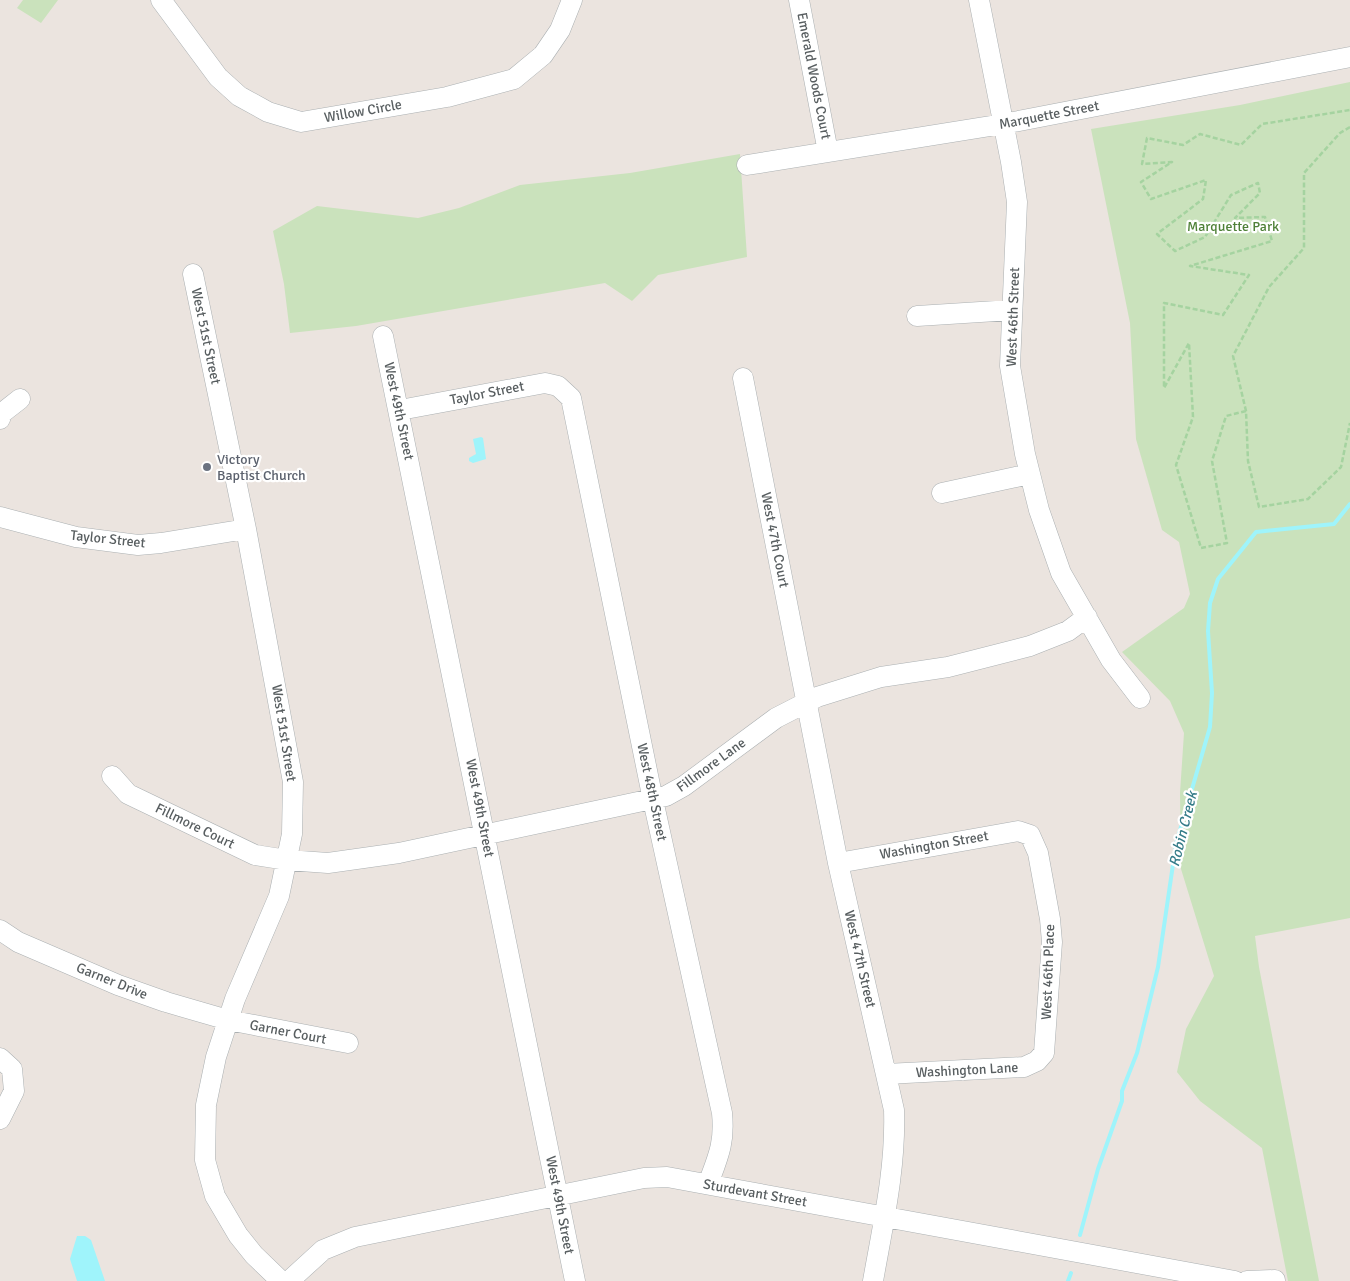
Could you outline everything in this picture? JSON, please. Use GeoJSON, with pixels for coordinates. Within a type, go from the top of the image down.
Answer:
{"type":"FeatureCollection","features":[{"type":"Feature","properties":{"kind":"street","name":"Willow Circle"},"geometry":{"type":"LineString","coordinates":[[161,0],[218,77],[239,96],[268,112],[301,122],[447,97],[514,79],[543,55],[560,30],[572,0]]}},
{"type":"Feature","properties":{"kind":"street","name":"Emerald Woods Court"},"geometry":{"type":"LineString","coordinates":[[799,0],[828,152]]}},
{"type":"Feature","properties":{"kind":"street","name":"West 46th Street"},"geometry":{"type":"LineString","coordinates":[[980,0],[1017,202],[1010,366],[1025,454],[1038,510],[1061,573],[1111,660],[1140,698]]}},
{"type":"Feature","properties":{"kind":"street","name":"Marquette Street"},"geometry":{"type":"LineString","coordinates":[[747,165],[1003,124],[1350,57]]}},
{"type":"Feature","properties":{"kind":"street","name":"West 51st Street"},"geometry":{"type":"LineString","coordinates":[[193,274],[246,529],[293,782],[292,834],[279,896],[235,999],[216,1057],[206,1105],[204,1160],[215,1196],[238,1235],[254,1255],[281,1281]]}},
{"type":"Feature","properties":{"kind":"street"},"geometry":{"type":"LineString","coordinates":[[917,316],[1012,310]]}},
{"type":"Feature","properties":{"kind":"street","name":"West 49th Street"},"geometry":{"type":"LineString","coordinates":[[383,336],[400,410],[575,1281]]}},
{"type":"Feature","properties":{"kind":"street","name":"West 47th Court"},"geometry":{"type":"LineString","coordinates":[[743,378],[806,702]]}},
{"type":"Feature","properties":{"kind":"street","name":"Taylor Street"},"geometry":{"type":"LineString","coordinates":[[400,410],[545,383],[558,386],[571,398]]}},
{"type":"Feature","properties":{"kind":"street","name":"West 48th Street"},"geometry":{"type":"LineString","coordinates":[[571,398],[653,800],[722,1113],[722,1145],[708,1184]]}},
{"type":"Feature","properties":{"kind":"street"},"geometry":{"type":"LineString","coordinates":[[0,418],[2,413],[20,400]]}},
{"type":"Feature","properties":{"kind":"street"},"geometry":{"type":"LineString","coordinates":[[942,493],[1030,474]]}},
{"type":"Feature","properties":{"kind":"street","name":"Taylor Street"},"geometry":{"type":"LineString","coordinates":[[0,517],[76,537],[138,545],[162,543],[246,529]]}},
{"type":"Feature","properties":{"kind":"street","name":"Fillmore Lane"},"geometry":{"type":"LineString","coordinates":[[287,860],[328,863],[351,861],[485,836],[653,800],[666,796],[684,786],[776,718],[817,697],[881,677],[948,667],[1030,646],[1068,631],[1086,617]]}},
{"type":"Feature","properties":{"kind":"street","name":"West 47th Street"},"geometry":{"type":"LineString","coordinates":[[806,702],[838,863],[894,1110],[895,1137],[892,1174],[874,1281]]}},
{"type":"Feature","properties":{"kind":"street","name":"Fillmore Court"},"geometry":{"type":"LineString","coordinates":[[112,776],[128,794],[136,798],[255,855],[287,860]]}},
{"type":"Feature","properties":{"kind":"street","name":"Washington Street"},"geometry":{"type":"LineString","coordinates":[[838,863],[1018,831],[1030,834]]}},
{"type":"Feature","properties":{"kind":"street","name":"West 46th Place"},"geometry":{"type":"LineString","coordinates":[[1030,834],[1038,853],[1050,919],[1052,942],[1044,1052]]}},
{"type":"Feature","properties":{"kind":"street","name":"Garner Drive"},"geometry":{"type":"LineString","coordinates":[[0,930],[18,942],[118,984],[166,1002],[228,1020]]}},
{"type":"Feature","properties":{"kind":"street","name":"Garner Court"},"geometry":{"type":"LineString","coordinates":[[228,1020],[348,1043]]}},
{"type":"Feature","properties":{"kind":"street","name":"Washington Lane"},"geometry":{"type":"LineString","coordinates":[[886,1074],[1024,1067],[1037,1061],[1044,1052]]}},
{"type":"Feature","properties":{"kind":"street"},"geometry":{"type":"LineString","coordinates":[[0,1058],[12,1069],[14,1091],[0,1119]]}},
{"type":"Feature","properties":{"kind":"street","name":"Sturdevant Street"},"geometry":{"type":"LineString","coordinates":[[289,1281],[323,1250],[355,1237],[644,1178],[667,1177],[1235,1281]]}},
{"type":"Feature","properties":{"kind":"street"},"geometry":{"type":"LineString","coordinates":[[1247,1281],[1275,1280]]}},
{"type":"Feature","properties":{"kind":"path"},"geometry":{"type":"LineString","coordinates":[[1246,411],[1226,416],[1212,461],[1227,543],[1200,548],[1176,465],[1193,417],[1189,342],[1164,388],[1164,303],[1223,315],[1249,275],[1190,266],[1272,241],[1265,217],[1235,218],[1260,193],[1258,183],[1231,195],[1205,237],[1174,251],[1157,234],[1202,199],[1206,180],[1151,199],[1141,182],[1172,162],[1142,164],[1147,138],[1183,145],[1200,134],[1241,144],[1262,124],[1350,110]]}},
{"type":"Feature","properties":{"kind":"path"},"geometry":{"type":"LineString","coordinates":[[1350,127],[1340,133],[1304,173],[1304,248],[1269,287],[1233,356],[1246,411],[1248,461],[1259,507],[1308,499],[1341,467],[1350,423]]}},
{"type":"Feature","properties":{"kind":"green space"},"geometry":{"type":"Polygon","coordinates":[[[23,0],[58,0],[41,23],[17,8],[23,0]]]}},
{"type":"Feature","properties":{"kind":"green space","name":"Marquette Park"},"geometry":{"type":"Polygon","coordinates":[[[1350,82],[1350,918],[1255,936],[1259,967],[1319,1281],[1288,1281],[1262,1148],[1200,1101],[1177,1072],[1186,1029],[1214,976],[1181,869],[1180,793],[1184,733],[1170,701],[1122,652],[1184,608],[1190,594],[1179,542],[1162,530],[1136,439],[1130,323],[1091,129],[1240,105],[1350,82]]]}},
{"type":"Feature","properties":{"kind":"green space"},"geometry":{"type":"Polygon","coordinates":[[[740,154],[747,257],[658,275],[632,301],[605,283],[356,326],[290,333],[284,284],[273,231],[317,206],[418,218],[459,208],[520,185],[630,173],[740,154]]]}},
{"type":"Feature","properties":{"kind":"water"},"geometry":{"type":"Polygon","coordinates":[[[483,438],[486,459],[473,463],[469,461],[469,458],[476,454],[473,439],[483,438]]]}},
{"type":"Feature","properties":{"kind":"water"},"geometry":{"type":"Polygon","coordinates":[[[77,1236],[85,1236],[91,1240],[105,1281],[77,1281],[70,1259],[77,1236]]]}},
{"type":"Feature","properties":{"kind":"waterway","name":"Robin Creek"},"geometry":{"type":"LineString","coordinates":[[1080,1235],[1098,1169],[1122,1101],[1122,1091],[1137,1053],[1158,967],[1176,844],[1210,727],[1212,693],[1208,631],[1210,603],[1218,579],[1256,532],[1334,524],[1350,504]]}},
{"type":"Feature","properties":{"kind":"waterway","name":"Robin Creek"},"geometry":{"type":"LineString","coordinates":[[1068,1281],[1071,1273]]}},
{"type":"Feature","properties":{"kind":"place","name":"Victory Baptist Church"},"geometry":{"type":"Point","coordinates":[207,467]}}]}
